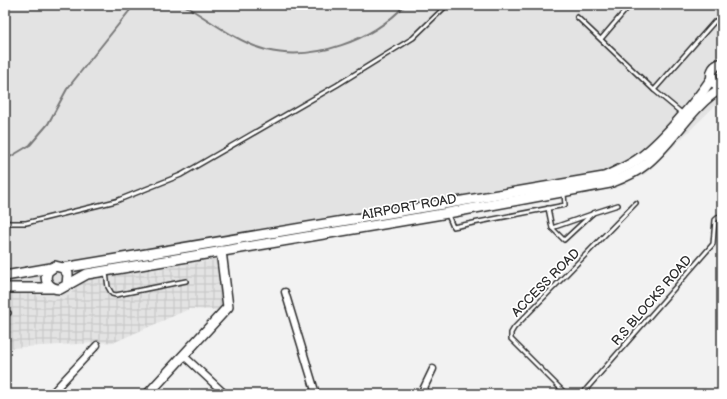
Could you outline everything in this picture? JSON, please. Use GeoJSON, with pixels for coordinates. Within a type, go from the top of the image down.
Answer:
{"type":"FeatureCollection","features":[{"type":"Feature","properties":{"kind":"main road","name":"AIRPORT ROAD"},"geometry":{"type":"LineString","coordinates":[[63,268],[604,177],[637,160],[654,145],[702,93],[712,78],[712,70],[715,66],[722,63]]}},
{"type":"Feature","properties":{"kind":"main road"},"geometry":{"type":"LineString","coordinates":[[712,78],[715,84],[722,88]]}},
{"type":"Feature","properties":{"kind":"main road","name":"AIRPORT ROAD"},"geometry":{"type":"LineString","coordinates":[[67,285],[87,274],[221,250],[448,213],[610,183],[631,174],[646,164],[709,96],[722,88]]}},
{"type":"Feature","properties":{"kind":"main road"},"geometry":{"type":"LineString","coordinates":[[148,394],[228,307],[221,250]]}},
{"type":"Feature","properties":{"kind":"main road"},"geometry":{"type":"LineString","coordinates":[[5,276],[59,266],[68,274],[67,285],[60,289],[5,288]]}},
{"type":"Feature","properties":{"kind":"main road"},"geometry":{"type":"LineString","coordinates":[[51,268],[46,278],[52,288]]}},
{"type":"Feature","properties":{"kind":"street"},"geometry":{"type":"LineString","coordinates":[[285,292],[316,394]]}},
{"type":"Feature","properties":{"kind":"street"},"geometry":{"type":"LineString","coordinates":[[51,394],[97,345]]}},
{"type":"Feature","properties":{"kind":"street"},"geometry":{"type":"LineString","coordinates":[[183,355],[226,394]]}},
{"type":"Feature","properties":{"kind":"street"},"geometry":{"type":"LineString","coordinates":[[420,394],[433,369]]}},
{"type":"Feature","properties":{"kind":"lane"},"geometry":{"type":"LineString","coordinates":[[5,221],[9,223],[26,223],[116,201],[181,175],[337,85],[413,38],[447,5]]}},
{"type":"Feature","properties":{"kind":"lane"},"geometry":{"type":"LineString","coordinates":[[601,39],[630,5]]}},
{"type":"Feature","properties":{"kind":"lane"},"geometry":{"type":"LineString","coordinates":[[577,17],[654,90],[683,114]]}},
{"type":"Feature","properties":{"kind":"lane"},"geometry":{"type":"LineString","coordinates":[[654,90],[715,21]]}},
{"type":"Feature","properties":{"kind":"lane"},"geometry":{"type":"LineString","coordinates":[[448,213],[453,227],[565,205],[564,192]]}},
{"type":"Feature","properties":{"kind":"lane","name":"ACCESS ROAD"},"geometry":{"type":"LineString","coordinates":[[566,394],[511,339],[511,333],[514,328],[636,203]]}},
{"type":"Feature","properties":{"kind":"lane"},"geometry":{"type":"LineString","coordinates":[[552,228],[618,205]]}},
{"type":"Feature","properties":{"kind":"lane"},"geometry":{"type":"LineString","coordinates":[[548,208],[552,228],[564,240],[593,214]]}},
{"type":"Feature","properties":{"kind":"lane","name":"R.S BLOCKS ROAD"},"geometry":{"type":"LineString","coordinates":[[582,394],[713,244],[715,220],[722,214]]}},
{"type":"Feature","properties":{"kind":"lane"},"geometry":{"type":"LineString","coordinates":[[106,271],[108,287],[112,294],[116,295],[186,281]]}},
{"type":"Feature","properties":{"kind":"shaded area"},"geometry":{"type":"Polygon","coordinates":[[[5,5],[722,5],[722,99],[645,174],[618,186],[270,247],[266,251],[156,270],[149,268],[85,279],[68,296],[52,300],[42,295],[5,292],[5,5]]]}},
{"type":"Feature","properties":{"kind":"shaded area"},"geometry":{"type":"Polygon","coordinates":[[[220,259],[231,311],[189,309],[115,342],[5,348],[5,293],[17,291],[42,295],[52,300],[68,296],[85,279],[149,268],[156,270],[220,259]]]}},
{"type":"Feature","properties":{"kind":"waterway"},"geometry":{"type":"LineString","coordinates":[[5,160],[30,145],[48,124],[67,89],[134,5]]}},
{"type":"Feature","properties":{"kind":"waterway"},"geometry":{"type":"LineString","coordinates":[[184,5],[245,42],[266,50],[284,53],[303,53],[323,50],[360,38],[377,28],[405,5]]}}]}
